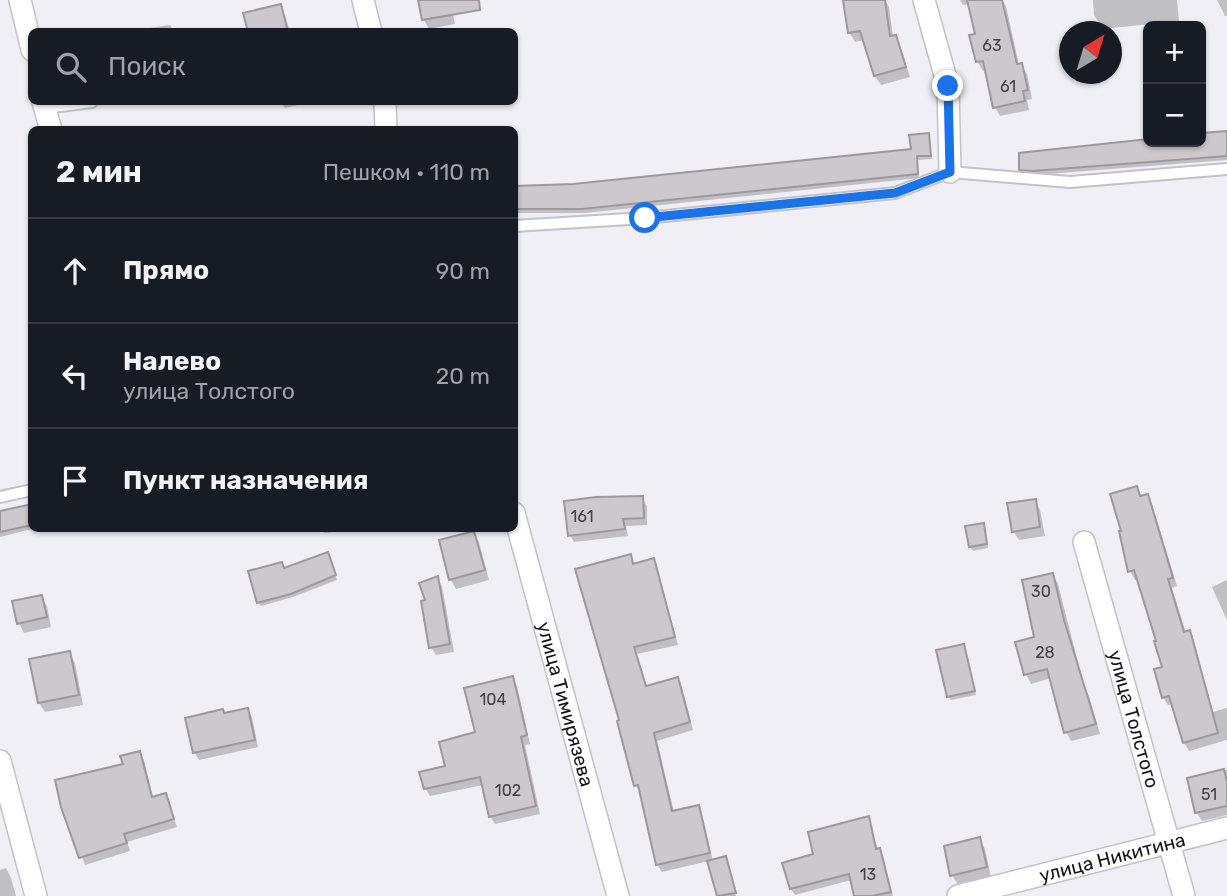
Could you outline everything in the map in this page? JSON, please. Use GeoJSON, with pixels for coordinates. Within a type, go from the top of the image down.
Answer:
{"type":"FeatureCollection","features":[{"type":"Feature","properties":{"kind":"street"},"geometry":{"type":"LineString","coordinates":[[20,0],[28,33]]}},
{"type":"Feature","properties":{"kind":"street"},"geometry":{"type":"LineString","coordinates":[[363,0],[370,28]]}},
{"type":"Feature","properties":{"kind":"street"},"geometry":{"type":"LineString","coordinates":[[924,0],[948,86],[950,172]]}},
{"type":"Feature","properties":{"kind":"street"},"geometry":{"type":"LineString","coordinates":[[44,105],[50,126]]}},
{"type":"Feature","properties":{"kind":"street"},"geometry":{"type":"LineString","coordinates":[[385,105],[386,126]]}},
{"type":"Feature","properties":{"kind":"street","name":"улица Тимирязева"},"geometry":{"type":"LineString","coordinates":[[518,528],[618,896]]}},
{"type":"Feature","properties":{"kind":"street","name":"улица Толстого"},"geometry":{"type":"LineString","coordinates":[[1084,542],[1184,896]]}},
{"type":"Feature","properties":{"kind":"street"},"geometry":{"type":"LineString","coordinates":[[0,761],[36,896]]}},
{"type":"Feature","properties":{"kind":"street","name":"улица Никитина"},"geometry":{"type":"LineString","coordinates":[[958,896],[1227,828]]}},
{"type":"Feature","properties":{"kind":"lane"},"geometry":{"type":"LineString","coordinates":[[518,226],[645,218],[895,193],[950,172],[1070,182],[1227,169]]}},
{"type":"Feature","properties":{"kind":"lane"},"geometry":{"type":"LineString","coordinates":[[0,497],[28,491]]}},
{"type":"Feature","properties":{"kind":"building"},"geometry":{"type":"Polygon","coordinates":[[[418,0],[479,0],[480,10],[422,20],[418,0]]]}},
{"type":"Feature","properties":{"kind":"building"},"geometry":{"type":"Polygon","coordinates":[[[843,0],[885,0],[890,36],[896,35],[906,67],[874,76],[860,31],[848,33],[843,0]]]}},
{"type":"Feature","properties":{"kind":"building"},"geometry":{"type":"Polygon","coordinates":[[[967,0],[1002,0],[1017,64],[1022,63],[1028,90],[1023,91],[1025,101],[993,108],[983,61],[976,62],[969,35],[975,34],[967,0]]]}},
{"type":"Feature","properties":{"kind":"building"},"geometry":{"type":"Polygon","coordinates":[[[281,4],[287,28],[247,28],[243,13],[281,4]]]}},
{"type":"Feature","properties":{"kind":"building"},"geometry":{"type":"Polygon","coordinates":[[[1227,131],[1227,156],[1019,170],[1019,153],[1143,140],[1143,147],[1206,147],[1206,133],[1227,131]]]}},
{"type":"Feature","properties":{"kind":"building"},"geometry":{"type":"Polygon","coordinates":[[[929,133],[931,156],[917,156],[918,174],[582,209],[518,209],[518,186],[573,184],[911,149],[909,135],[929,133]]]}},
{"type":"Feature","properties":{"kind":"building"},"geometry":{"type":"Polygon","coordinates":[[[1137,486],[1140,496],[1148,494],[1173,578],[1168,579],[1184,632],[1190,630],[1218,733],[1183,743],[1169,696],[1162,698],[1154,669],[1162,667],[1156,641],[1134,570],[1128,572],[1121,531],[1110,494],[1137,486]]]}},
{"type":"Feature","properties":{"kind":"building"},"geometry":{"type":"Polygon","coordinates":[[[643,496],[644,518],[623,519],[625,529],[568,536],[564,501],[643,496]]]}},
{"type":"Feature","properties":{"kind":"building"},"geometry":{"type":"Polygon","coordinates":[[[1036,499],[1040,527],[1012,532],[1007,503],[1036,499]]]}},
{"type":"Feature","properties":{"kind":"building"},"geometry":{"type":"Polygon","coordinates":[[[28,505],[28,526],[0,532],[0,511],[28,505]]]}},
{"type":"Feature","properties":{"kind":"building"},"geometry":{"type":"Polygon","coordinates":[[[984,523],[987,544],[969,547],[965,526],[984,523]]]}},
{"type":"Feature","properties":{"kind":"building"},"geometry":{"type":"Polygon","coordinates":[[[474,532],[485,570],[449,580],[439,540],[474,532]]]}},
{"type":"Feature","properties":{"kind":"building"},"geometry":{"type":"Polygon","coordinates":[[[328,552],[336,575],[291,594],[257,603],[248,571],[282,562],[284,568],[328,552]]]}},
{"type":"Feature","properties":{"kind":"building"},"geometry":{"type":"Polygon","coordinates":[[[631,554],[633,564],[654,558],[675,637],[634,647],[646,686],[678,677],[690,722],[654,733],[672,811],[699,805],[710,853],[656,865],[638,785],[634,786],[617,721],[619,720],[575,569],[631,554]]]}},
{"type":"Feature","properties":{"kind":"building"},"geometry":{"type":"Polygon","coordinates":[[[1053,573],[1064,620],[1096,724],[1064,733],[1047,669],[1024,675],[1015,642],[1034,637],[1022,580],[1053,573]]]}},
{"type":"Feature","properties":{"kind":"building"},"geometry":{"type":"Polygon","coordinates":[[[438,576],[450,644],[429,648],[421,601],[425,600],[419,583],[438,576]]]}},
{"type":"Feature","properties":{"kind":"building"},"geometry":{"type":"Polygon","coordinates":[[[42,595],[47,617],[17,624],[12,601],[42,595]]]}},
{"type":"Feature","properties":{"kind":"building"},"geometry":{"type":"Polygon","coordinates":[[[964,644],[975,691],[947,697],[936,650],[964,644]]]}},
{"type":"Feature","properties":{"kind":"building"},"geometry":{"type":"Polygon","coordinates":[[[70,651],[79,695],[38,703],[29,659],[70,651]]]}},
{"type":"Feature","properties":{"kind":"building"},"geometry":{"type":"Polygon","coordinates":[[[513,676],[527,735],[521,737],[536,806],[489,817],[480,777],[424,789],[419,772],[445,766],[439,742],[475,732],[464,688],[513,676]]]}},
{"type":"Feature","properties":{"kind":"building"},"geometry":{"type":"Polygon","coordinates":[[[248,708],[255,740],[193,753],[185,718],[223,709],[224,713],[248,708]]]}},
{"type":"Feature","properties":{"kind":"building"},"geometry":{"type":"Polygon","coordinates":[[[140,751],[152,797],[166,793],[174,819],[124,834],[127,843],[79,858],[61,807],[55,780],[123,764],[120,756],[140,751]]]}},
{"type":"Feature","properties":{"kind":"building"},"geometry":{"type":"Polygon","coordinates":[[[1224,769],[1227,806],[1195,813],[1187,778],[1224,769]]]}},
{"type":"Feature","properties":{"kind":"building"},"geometry":{"type":"Polygon","coordinates":[[[869,816],[876,849],[880,848],[891,892],[854,896],[849,874],[790,889],[782,863],[813,854],[808,832],[869,816]]]}},
{"type":"Feature","properties":{"kind":"building"},"geometry":{"type":"Polygon","coordinates":[[[980,837],[987,867],[950,876],[944,846],[980,837]]]}},
{"type":"Feature","properties":{"kind":"building"},"geometry":{"type":"Polygon","coordinates":[[[726,856],[736,893],[717,896],[707,861],[726,856]]]}},
{"type":"Feature","properties":{"kind":"route"},"geometry":{"type":"LineString","coordinates":[[645,218],[895,193],[950,172],[948,86]]}}]}
